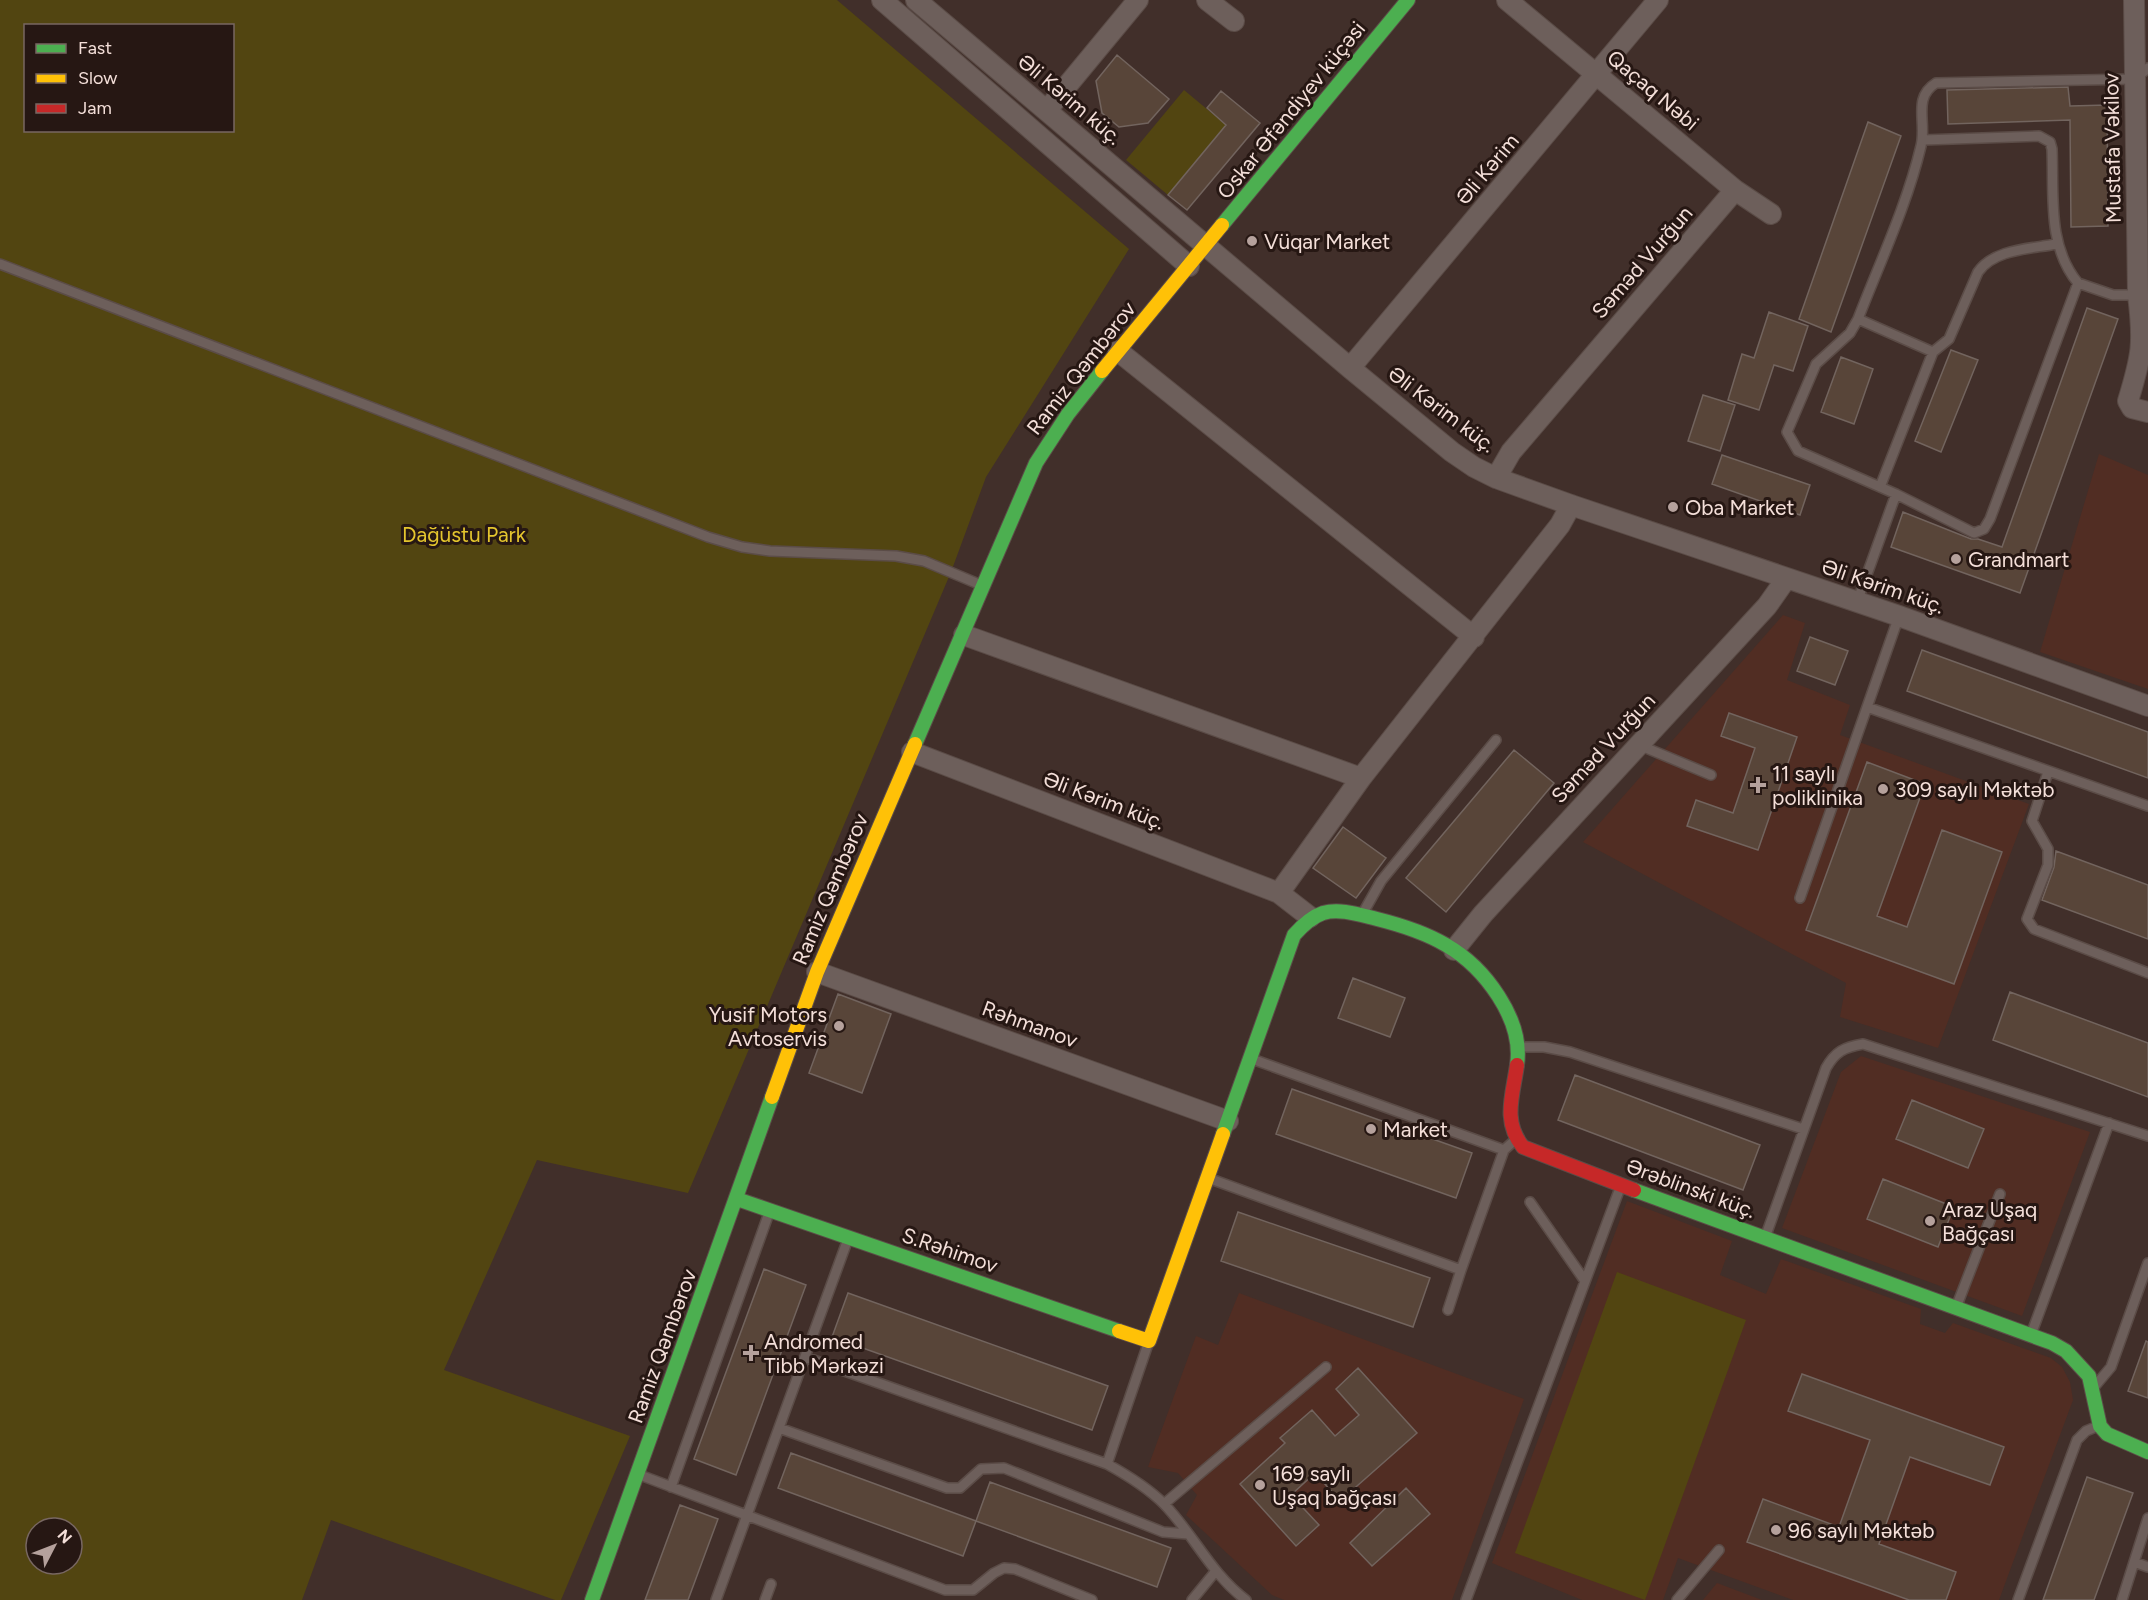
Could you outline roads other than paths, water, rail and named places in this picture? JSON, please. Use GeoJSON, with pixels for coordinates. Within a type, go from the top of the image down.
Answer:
{"type":"FeatureCollection","features":[{"type":"Feature","properties":{"kind":"street"},"geometry":{"type":"LineString","coordinates":[[882,0],[1189,266]]}},
{"type":"Feature","properties":{"kind":"street","name":"Əli Kərim küç."},"geometry":{"type":"LineString","coordinates":[[916,0],[1350,368],[1452,452],[1496,478],[1899,616],[2148,706]]}},
{"type":"Feature","properties":{"kind":"street"},"geometry":{"type":"LineString","coordinates":[[1047,110],[1138,0]]}},
{"type":"Feature","properties":{"kind":"street"},"geometry":{"type":"LineString","coordinates":[[1207,0],[1234,21]]}},
{"type":"Feature","properties":{"kind":"street","name":"Oskar Əfəndiyev küçəsi"},"geometry":{"type":"LineString","coordinates":[[1206,246],[1408,0]]}},
{"type":"Feature","properties":{"kind":"street","name":"Qaçaq Nəbi"},"geometry":{"type":"LineString","coordinates":[[1507,0],[1735,190],[1771,214]]}},
{"type":"Feature","properties":{"kind":"street","name":"Əli Kərim"},"geometry":{"type":"LineString","coordinates":[[1350,368],[1658,0]]}},
{"type":"Feature","properties":{"kind":"street","name":"Mustafa Vəkilov"},"geometry":{"type":"LineString","coordinates":[[2134,0],[2141,74],[2143,335],[2142,356],[2128,401],[2132,408],[2148,412]]}},
{"type":"Feature","properties":{"kind":"street","name":"Səməd Vurğun"},"geometry":{"type":"LineString","coordinates":[[1496,478],[1511,452],[1735,190]]}},
{"type":"Feature","properties":{"kind":"street","name":"Ramiz Qəmbərov"},"geometry":{"type":"LineString","coordinates":[[592,1600],[817,972],[964,635],[1036,463],[1068,414],[1206,246]]}},
{"type":"Feature","properties":{"kind":"street"},"geometry":{"type":"LineString","coordinates":[[1118,351],[1474,637]]}},
{"type":"Feature","properties":{"kind":"street"},"geometry":{"type":"LineString","coordinates":[[1279,893],[1361,778],[1474,637],[1560,525],[1571,505]]}},
{"type":"Feature","properties":{"kind":"street","name":"Səməd Vurğun"},"geometry":{"type":"LineString","coordinates":[[1454,950],[1483,914],[1767,606],[1786,579]]}},
{"type":"Feature","properties":{"kind":"street"},"geometry":{"type":"LineString","coordinates":[[964,635],[1361,778]]}},
{"type":"Feature","properties":{"kind":"street","name":"Əli Kərim küç."},"geometry":{"type":"LineString","coordinates":[[912,752],[1279,893],[1310,917]]}},
{"type":"Feature","properties":{"kind":"street"},"geometry":{"type":"LineString","coordinates":[[1149,1341],[1294,935],[1310,917],[1323,911],[1362,915],[1397,924],[1454,950],[1500,1000],[1510,1017],[1518,1047],[1508,1120],[1515,1140]]}},
{"type":"Feature","properties":{"kind":"street","name":"Rəhmanov"},"geometry":{"type":"LineString","coordinates":[[817,972],[1228,1121]]}},
{"type":"Feature","properties":{"kind":"street","name":"Ərəblinski küç."},"geometry":{"type":"LineString","coordinates":[[1515,1140],[1533,1151],[1620,1185],[2031,1335],[2066,1351],[2080,1365],[2093,1387],[2100,1426]]}},
{"type":"Feature","properties":{"kind":"street","name":"S.Rəhimov"},"geometry":{"type":"LineString","coordinates":[[737,1199],[1149,1341]]}},
{"type":"Feature","properties":{"kind":"street"},"geometry":{"type":"LineString","coordinates":[[2100,1426],[2115,1440],[2148,1452]]}},
{"type":"Feature","properties":{"kind":"lane"},"geometry":{"type":"LineString","coordinates":[[2078,284],[1990,519],[1984,529],[1974,533],[1896,494],[1798,451],[1787,432],[1816,364],[1850,333],[1858,319],[1916,170],[1923,140],[1921,100],[1927,89],[1936,83],[2141,74]]}},
{"type":"Feature","properties":{"kind":"lane"},"geometry":{"type":"LineString","coordinates":[[1923,140],[2040,136],[2050,142],[2056,244],[2066,268],[2078,284],[2114,295],[2143,295]]}},
{"type":"Feature","properties":{"kind":"lane"},"geometry":{"type":"LineString","coordinates":[[1880,487],[1933,352],[1949,339],[1978,272],[1985,262],[1994,256],[2056,244]]}},
{"type":"Feature","properties":{"kind":"lane"},"geometry":{"type":"LineString","coordinates":[[0,264],[708,537],[742,547],[770,551],[896,556],[924,561],[984,586]]}},
{"type":"Feature","properties":{"kind":"lane"},"geometry":{"type":"LineString","coordinates":[[1858,319],[1933,352]]}},
{"type":"Feature","properties":{"kind":"lane"},"geometry":{"type":"LineString","coordinates":[[1857,602],[1896,494]]}},
{"type":"Feature","properties":{"kind":"lane"},"geometry":{"type":"LineString","coordinates":[[1800,897],[1899,616]]}},
{"type":"Feature","properties":{"kind":"lane"},"geometry":{"type":"LineString","coordinates":[[1867,707],[2148,806]]}},
{"type":"Feature","properties":{"kind":"lane"},"geometry":{"type":"LineString","coordinates":[[1362,915],[1381,881],[1496,740]]}},
{"type":"Feature","properties":{"kind":"lane"},"geometry":{"type":"LineString","coordinates":[[1639,745],[1711,775]]}},
{"type":"Feature","properties":{"kind":"lane"},"geometry":{"type":"LineString","coordinates":[[2048,772],[2032,821],[2048,849],[2048,865],[2027,919],[2034,929],[2148,973]]}},
{"type":"Feature","properties":{"kind":"lane"},"geometry":{"type":"LineString","coordinates":[[1765,1237],[1826,1068],[1834,1054],[1847,1047],[1863,1044],[2148,1136]]}},
{"type":"Feature","properties":{"kind":"lane"},"geometry":{"type":"LineString","coordinates":[[1518,1047],[1544,1047],[1570,1052],[1803,1130]]}},
{"type":"Feature","properties":{"kind":"lane"},"geometry":{"type":"LineString","coordinates":[[1250,1058],[1504,1150]]}},
{"type":"Feature","properties":{"kind":"lane"},"geometry":{"type":"LineString","coordinates":[[2031,1335],[2109,1123]]}},
{"type":"Feature","properties":{"kind":"lane"},"geometry":{"type":"LineString","coordinates":[[1448,1310],[1504,1150],[1515,1140]]}},
{"type":"Feature","properties":{"kind":"lane"},"geometry":{"type":"LineString","coordinates":[[1207,1178],[1461,1270]]}},
{"type":"Feature","properties":{"kind":"lane"},"geometry":{"type":"LineString","coordinates":[[1466,1600],[1620,1185]]}},
{"type":"Feature","properties":{"kind":"lane"},"geometry":{"type":"LineString","coordinates":[[1956,1308],[2000,1194]]}},
{"type":"Feature","properties":{"kind":"lane"},"geometry":{"type":"LineString","coordinates":[[1530,1202],[1585,1281]]}},
{"type":"Feature","properties":{"kind":"lane"},"geometry":{"type":"LineString","coordinates":[[671,1486],[770,1210]]}},
{"type":"Feature","properties":{"kind":"lane"},"geometry":{"type":"LineString","coordinates":[[716,1600],[849,1237]]}},
{"type":"Feature","properties":{"kind":"lane"},"geometry":{"type":"LineString","coordinates":[[2093,1387],[2102,1381],[2111,1367],[2148,1263]]}},
{"type":"Feature","properties":{"kind":"lane"},"geometry":{"type":"LineString","coordinates":[[1107,1464],[1149,1341]]}},
{"type":"Feature","properties":{"kind":"lane"},"geometry":{"type":"LineString","coordinates":[[805,1358],[1107,1464],[1127,1475],[1164,1504],[1215,1572],[1246,1600]]}},
{"type":"Feature","properties":{"kind":"lane"},"geometry":{"type":"LineString","coordinates":[[1164,1504],[1326,1367]]}},
{"type":"Feature","properties":{"kind":"lane"},"geometry":{"type":"LineString","coordinates":[[2018,1600],[2077,1440],[2086,1431],[2100,1426]]}},
{"type":"Feature","properties":{"kind":"lane"},"geometry":{"type":"LineString","coordinates":[[779,1428],[947,1488],[960,1488],[981,1469],[1004,1468],[1162,1532],[1188,1534]]}},
{"type":"Feature","properties":{"kind":"lane"},"geometry":{"type":"LineString","coordinates":[[638,1474],[747,1514],[944,1595],[973,1590],[1004,1568],[1015,1569],[1092,1600]]}},
{"type":"Feature","properties":{"kind":"lane"},"geometry":{"type":"LineString","coordinates":[[2122,1600],[2148,1518]]}},
{"type":"Feature","properties":{"kind":"lane"},"geometry":{"type":"LineString","coordinates":[[1677,1600],[1719,1550]]}},
{"type":"Feature","properties":{"kind":"lane"},"geometry":{"type":"LineString","coordinates":[[2134,1562],[2148,1567]]}},
{"type":"Feature","properties":{"kind":"lane"},"geometry":{"type":"LineString","coordinates":[[1192,1600],[1215,1572]]}},
{"type":"Feature","properties":{"kind":"lane"},"geometry":{"type":"LineString","coordinates":[[765,1600],[771,1584]]}},
{"type":"Feature","properties":{"kind":"place","name":"Vüqar Market"},"geometry":{"type":"Point","coordinates":[1252,241]}},
{"type":"Feature","properties":{"kind":"place","name":"Oba Market"},"geometry":{"type":"Point","coordinates":[1673,507]}},
{"type":"Feature","properties":{"kind":"place","name":"Grandmart"},"geometry":{"type":"Point","coordinates":[1956,559]}},
{"type":"Feature","properties":{"kind":"place","name":"11 saylı poliklinika"},"geometry":{"type":"Point","coordinates":[1758,785]}},
{"type":"Feature","properties":{"kind":"place","name":"309 saylı Məktəb"},"geometry":{"type":"Point","coordinates":[1883,789]}},
{"type":"Feature","properties":{"kind":"place","name":"Yusif Motors Avtoservis"},"geometry":{"type":"Point","coordinates":[839,1026]}},
{"type":"Feature","properties":{"kind":"place","name":"Market"},"geometry":{"type":"Point","coordinates":[1371,1129]}},
{"type":"Feature","properties":{"kind":"place","name":"Araz Uşaq Bağçası"},"geometry":{"type":"Point","coordinates":[1930,1221]}},
{"type":"Feature","properties":{"kind":"place","name":"Andromed Tibb Mərkəzi"},"geometry":{"type":"Point","coordinates":[751,1353]}},
{"type":"Feature","properties":{"kind":"place","name":"169 saylı Uşaq bağçası"},"geometry":{"type":"Point","coordinates":[1260,1485]}},
{"type":"Feature","properties":{"kind":"place","name":"96 saylı Məktəb"},"geometry":{"type":"Point","coordinates":[1776,1530]}},
{"type":"Feature","properties":{"kind":"park label","name":"Dağüstu Park"},"geometry":{"type":"Point","coordinates":[464,534]}}]}
